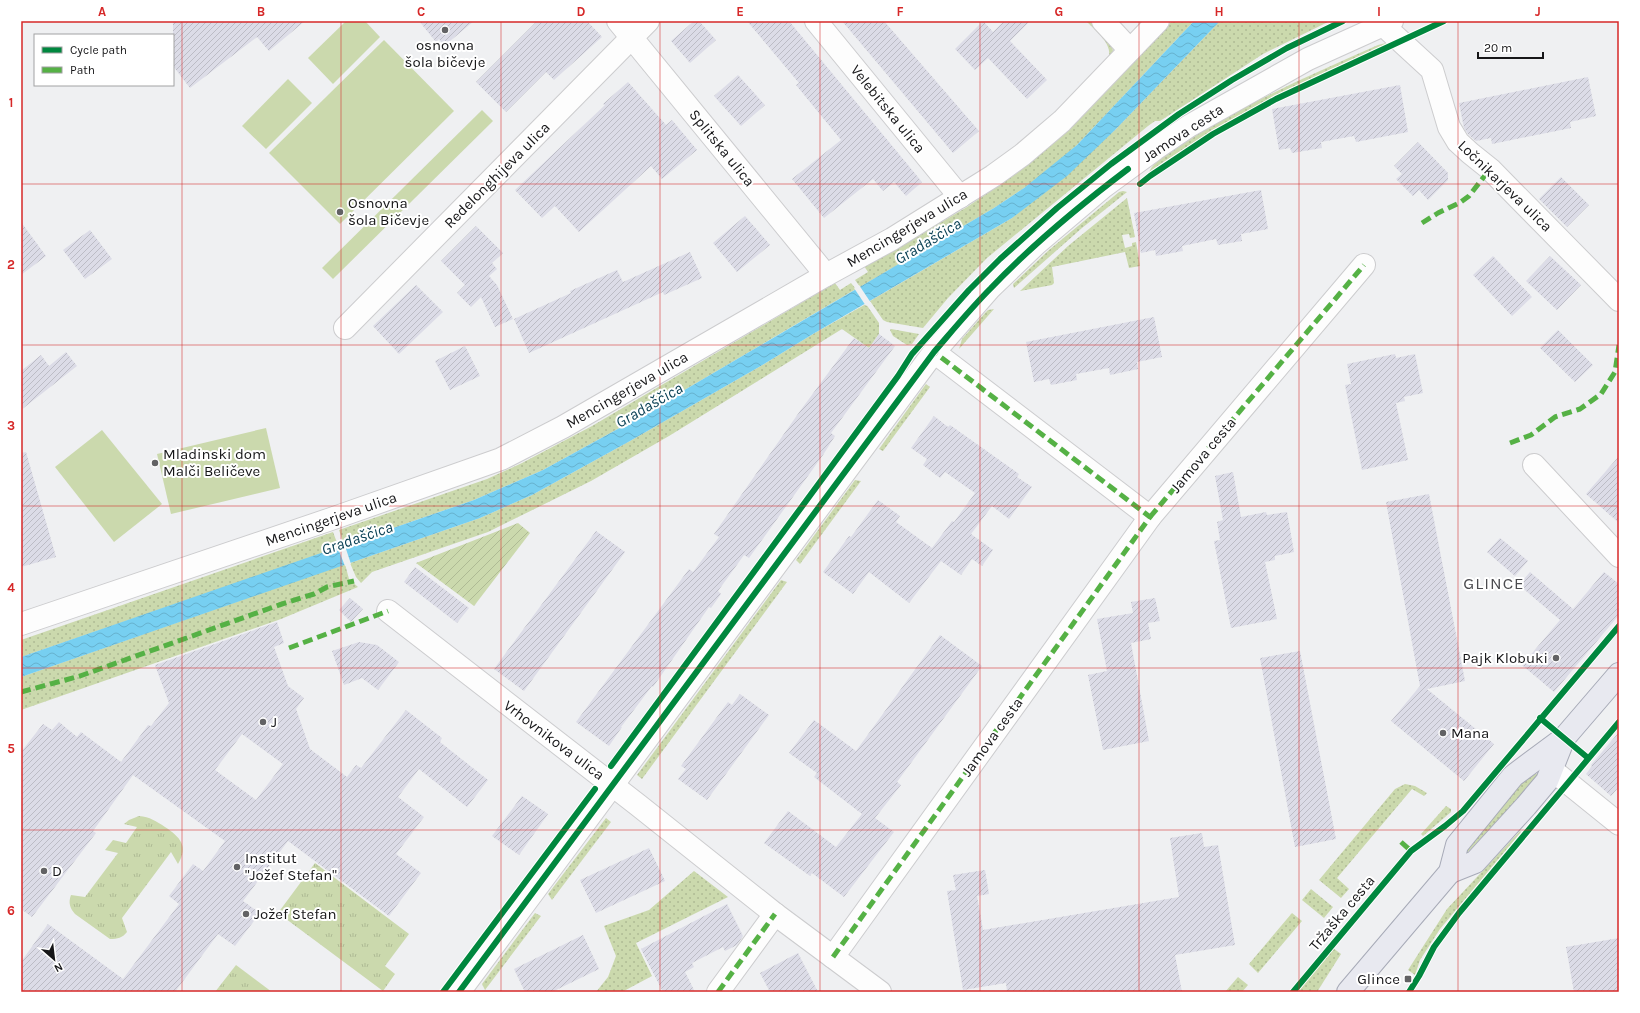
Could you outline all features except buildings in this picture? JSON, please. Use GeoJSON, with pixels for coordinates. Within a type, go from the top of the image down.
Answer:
{"type":"FeatureCollection","features":[{"type":"Feature","properties":{"kind":"main road"},"geometry":{"type":"LineString","coordinates":[[1348,992],[1450,872],[1457,845],[1512,776],[1564,738],[1619,674]]}},
{"type":"Feature","properties":{"kind":"main road"},"geometry":{"type":"LineString","coordinates":[[1450,872],[1476,862],[1526,806],[1547,781],[1564,738]]}},
{"type":"Feature","properties":{"kind":"street","name":"Splitska ulica"},"geometry":{"type":"LineString","coordinates":[[618,21],[826,275]]}},
{"type":"Feature","properties":{"kind":"street","name":"Redelonghijeva ulica"},"geometry":{"type":"LineString","coordinates":[[345,328],[648,21]]}},
{"type":"Feature","properties":{"kind":"street","name":"Velebitska ulica"},"geometry":{"type":"LineString","coordinates":[[816,21],[960,197]]}},
{"type":"Feature","properties":{"kind":"street"},"geometry":{"type":"LineString","coordinates":[[1103,21],[1130,50]]}},
{"type":"Feature","properties":{"kind":"street","name":"Mencingerjeva ulica"},"geometry":{"type":"LineString","coordinates":[[21,624],[324,522],[501,459],[563,427],[826,275],[892,239],[993,176],[1047,134],[1086,97],[1158,21]]}},
{"type":"Feature","properties":{"kind":"street","name":"Ločnikarjeva ulica"},"geometry":{"type":"LineString","coordinates":[[1387,23],[1432,70],[1449,126],[1458,142],[1490,169],[1619,300]]}},
{"type":"Feature","properties":{"kind":"street","name":"Jamova cesta"},"geometry":{"type":"LineString","coordinates":[[459,992],[934,352],[985,294],[1037,243],[1103,188],[1155,149],[1189,126],[1294,67],[1387,23]]}},
{"type":"Feature","properties":{"kind":"street","name":"Jamova cesta"},"geometry":{"type":"LineString","coordinates":[[833,957],[1150,517],[1364,265]]}},
{"type":"Feature","properties":{"kind":"street"},"geometry":{"type":"LineString","coordinates":[[934,352],[1150,517]]}},
{"type":"Feature","properties":{"kind":"street"},"geometry":{"type":"LineString","coordinates":[[1534,465],[1619,556]]}},
{"type":"Feature","properties":{"kind":"street","name":"Vrhovnikova ulica"},"geometry":{"type":"LineString","coordinates":[[388,611],[833,957],[868,988]]}},
{"type":"Feature","properties":{"kind":"street"},"geometry":{"type":"LineString","coordinates":[[1552,770],[1619,824]]}},
{"type":"Feature","properties":{"kind":"street"},"geometry":{"type":"LineString","coordinates":[[718,992],[776,914]]}},
{"type":"Feature","properties":{"kind":"green space"},"geometry":{"type":"Polygon","coordinates":[[[346,21],[365,21],[380,37],[333,84],[308,58],[346,21]]]}},
{"type":"Feature","properties":{"kind":"green space"},"geometry":{"type":"Polygon","coordinates":[[[1086,21],[1090,21],[1106,36],[1112,45],[1113,55],[1109,57],[1108,47],[1105,42],[1086,21]]]}},
{"type":"Feature","properties":{"kind":"green space"},"geometry":{"type":"Polygon","coordinates":[[[1172,21],[1194,21],[1077,145],[1053,166],[994,208],[860,287],[855,280],[868,272],[864,266],[967,207],[1017,173],[1061,137],[1172,21]]]}},
{"type":"Feature","properties":{"kind":"green space"},"geometry":{"type":"Polygon","coordinates":[[[1220,21],[1330,21],[1263,54],[1160,121],[1155,121],[1148,126],[987,258],[948,298],[923,328],[883,320],[870,301],[1012,218],[1115,130],[1220,21]]]}},
{"type":"Feature","properties":{"kind":"green space"},"geometry":{"type":"Polygon","coordinates":[[[384,40],[454,111],[340,224],[269,153],[384,40]]]}},
{"type":"Feature","properties":{"kind":"green space"},"geometry":{"type":"Polygon","coordinates":[[[1386,43],[1391,44],[1307,81],[1229,121],[1149,172],[1161,158],[1225,118],[1300,80],[1378,45],[1386,43]]]}},
{"type":"Feature","properties":{"kind":"green space"},"geometry":{"type":"Polygon","coordinates":[[[288,79],[312,103],[266,149],[242,126],[288,79]]]}},
{"type":"Feature","properties":{"kind":"green space"},"geometry":{"type":"Polygon","coordinates":[[[482,110],[493,121],[333,279],[322,268],[482,110]]]}},
{"type":"Feature","properties":{"kind":"green space"},"geometry":{"type":"Polygon","coordinates":[[[1119,192],[1127,192],[1082,228],[1014,288],[1013,284],[1049,250],[1119,192]]]}},
{"type":"Feature","properties":{"kind":"green space"},"geometry":{"type":"Polygon","coordinates":[[[1127,198],[1135,237],[1130,238],[1129,234],[1122,235],[1125,248],[1132,246],[1132,243],[1136,242],[1140,266],[1129,268],[1125,252],[1052,267],[1054,283],[1052,285],[1020,291],[1068,246],[1127,198]]]}},
{"type":"Feature","properties":{"kind":"green space"},"geometry":{"type":"Polygon","coordinates":[[[835,283],[840,290],[851,283],[856,289],[625,425],[543,470],[474,500],[344,545],[339,530],[487,479],[522,463],[592,426],[835,283]]]}},
{"type":"Feature","properties":{"kind":"green space"},"geometry":{"type":"Polygon","coordinates":[[[866,304],[879,323],[879,334],[869,348],[842,329],[669,436],[591,481],[488,532],[372,572],[361,583],[356,577],[350,563],[480,518],[532,495],[630,441],[866,304]]]}},
{"type":"Feature","properties":{"kind":"green space"},"geometry":{"type":"Polygon","coordinates":[[[994,309],[959,349],[962,339],[988,310],[994,309]]]}},
{"type":"Feature","properties":{"kind":"green space"},"geometry":{"type":"Polygon","coordinates":[[[890,330],[919,334],[912,344],[907,345],[893,336],[890,330]]]}},
{"type":"Feature","properties":{"kind":"green space"},"geometry":{"type":"Polygon","coordinates":[[[926,384],[930,387],[883,451],[879,449],[926,384]]]}},
{"type":"Feature","properties":{"kind":"green space"},"geometry":{"type":"Polygon","coordinates":[[[266,428],[280,488],[171,514],[157,454],[266,428]]]}},
{"type":"Feature","properties":{"kind":"green space"},"geometry":{"type":"Polygon","coordinates":[[[102,430],[162,504],[114,542],[55,467],[102,430]]]}},
{"type":"Feature","properties":{"kind":"green space"},"geometry":{"type":"Polygon","coordinates":[[[855,480],[861,481],[800,564],[796,560],[855,480]]]}},
{"type":"Feature","properties":{"kind":"green space"},"geometry":{"type":"Polygon","coordinates":[[[518,523],[530,533],[474,606],[416,563],[518,523]]]}},
{"type":"Feature","properties":{"kind":"green space"},"geometry":{"type":"Polygon","coordinates":[[[333,532],[339,548],[21,657],[21,640],[333,532]]]}},
{"type":"Feature","properties":{"kind":"green space"},"geometry":{"type":"Polygon","coordinates":[[[345,564],[349,579],[358,587],[281,619],[21,710],[21,677],[345,564]]]}},
{"type":"Feature","properties":{"kind":"green space"},"geometry":{"type":"Polygon","coordinates":[[[781,580],[787,582],[642,779],[637,775],[781,580]]]}},
{"type":"Feature","properties":{"kind":"green space"},"geometry":{"type":"Polygon","coordinates":[[[1539,773],[1519,798],[1466,854],[1466,852],[1521,781],[1529,776],[1539,773]]]}},
{"type":"Feature","properties":{"kind":"green space"},"geometry":{"type":"Polygon","coordinates":[[[1405,784],[1415,786],[1427,793],[1424,796],[1412,789],[1337,878],[1349,889],[1341,898],[1319,880],[1395,789],[1405,784]]]}},
{"type":"Feature","properties":{"kind":"green space"},"geometry":{"type":"Polygon","coordinates":[[[1446,806],[1451,809],[1451,812],[1423,836],[1421,834],[1446,806]]]}},
{"type":"Feature","properties":{"kind":"green space"},"geometry":{"type":"Polygon","coordinates":[[[139,816],[156,821],[175,834],[181,842],[183,852],[178,864],[171,852],[122,918],[127,932],[120,938],[110,939],[75,914],[70,905],[70,898],[71,895],[85,897],[118,853],[105,850],[113,840],[126,843],[137,827],[124,824],[139,816]]]}},
{"type":"Feature","properties":{"kind":"green space"},"geometry":{"type":"Polygon","coordinates":[[[606,818],[611,822],[552,900],[548,894],[606,818]]]}},
{"type":"Feature","properties":{"kind":"green space"},"geometry":{"type":"Polygon","coordinates":[[[1520,831],[1521,832],[1440,929],[1420,960],[1415,975],[1408,970],[1447,909],[1520,831]]]}},
{"type":"Feature","properties":{"kind":"green space"},"geometry":{"type":"Polygon","coordinates":[[[315,863],[409,934],[385,966],[395,974],[383,991],[278,913],[315,863]]]}},
{"type":"Feature","properties":{"kind":"green space"},"geometry":{"type":"Polygon","coordinates":[[[694,871],[728,897],[636,943],[652,976],[622,992],[596,992],[608,977],[616,956],[604,926],[649,910],[694,871]]]}},
{"type":"Feature","properties":{"kind":"green space"},"geometry":{"type":"Polygon","coordinates":[[[1311,889],[1333,907],[1324,918],[1302,900],[1311,889]]]}},
{"type":"Feature","properties":{"kind":"green space"},"geometry":{"type":"Polygon","coordinates":[[[535,913],[541,916],[485,990],[482,984],[535,913]]]}},
{"type":"Feature","properties":{"kind":"green space"},"geometry":{"type":"Polygon","coordinates":[[[1292,913],[1302,921],[1258,973],[1249,964],[1292,913]]]}},
{"type":"Feature","properties":{"kind":"green space"},"geometry":{"type":"Polygon","coordinates":[[[1333,948],[1341,954],[1317,992],[1296,992],[1333,948]]]}},
{"type":"Feature","properties":{"kind":"green space"},"geometry":{"type":"Polygon","coordinates":[[[236,965],[272,992],[215,992],[236,965]]]}},
{"type":"Feature","properties":{"kind":"green space"},"geometry":{"type":"Polygon","coordinates":[[[1238,977],[1248,985],[1242,992],[1225,992],[1238,977]]]}},
{"type":"Feature","properties":{"kind":"water"},"geometry":{"type":"Polygon","coordinates":[[[1194,21],[1220,21],[1115,130],[1067,176],[1012,218],[630,441],[532,495],[480,518],[21,677],[21,657],[474,500],[543,470],[625,425],[994,208],[1024,188],[1077,145],[1194,21]]]}},
{"type":"Feature","properties":{"kind":"pier"},"geometry":{"type":"Polygon","coordinates":[[[859,285],[871,303],[866,306],[854,288],[859,285]]]}},
{"type":"Feature","properties":{"kind":"pier"},"geometry":{"type":"Polygon","coordinates":[[[344,543],[351,564],[345,566],[337,546],[344,543]]]}},
{"type":"Feature","properties":{"kind":"marked path"},"geometry":{"type":"LineString","coordinates":[[1422,223],[1438,213],[1461,202],[1469,196],[1490,169]]}},
{"type":"Feature","properties":{"kind":"marked path"},"geometry":{"type":"LineString","coordinates":[[1150,517],[1364,265]]}},
{"type":"Feature","properties":{"kind":"marked path"},"geometry":{"type":"LineString","coordinates":[[1510,443],[1531,435],[1555,417],[1580,409],[1601,394],[1615,372],[1619,345]]}},
{"type":"Feature","properties":{"kind":"marked path"},"geometry":{"type":"LineString","coordinates":[[833,957],[1150,517],[934,352]]}},
{"type":"Feature","properties":{"kind":"marked path"},"geometry":{"type":"LineString","coordinates":[[21,692],[80,676],[314,594],[327,587],[354,581]]}},
{"type":"Feature","properties":{"kind":"marked path"},"geometry":{"type":"LineString","coordinates":[[289,648],[388,611]]}},
{"type":"Feature","properties":{"kind":"marked path"},"geometry":{"type":"LineString","coordinates":[[1401,842],[1411,851],[1414,849]]}},
{"type":"Feature","properties":{"kind":"marked path"},"geometry":{"type":"LineString","coordinates":[[718,992],[775,914]]}},
{"type":"Feature","properties":{"kind":"cycle path"},"geometry":{"type":"LineString","coordinates":[[611,766],[898,376],[912,354],[969,290],[1000,259],[1057,208],[1111,164],[1179,114],[1232,80],[1287,48],[1343,21]]}},
{"type":"Feature","properties":{"kind":"cycle path"},"geometry":{"type":"LineString","coordinates":[[1140,184],[1213,134],[1276,99],[1444,21]]}},
{"type":"Feature","properties":{"kind":"cycle path"},"geometry":{"type":"LineString","coordinates":[[459,992],[934,352],[976,303],[1023,256],[1074,211],[1128,169]]}},
{"type":"Feature","properties":{"kind":"cycle path","name":"Tržaška cesta"},"geometry":{"type":"LineString","coordinates":[[1293,992],[1411,851],[1463,811],[1619,626]]}},
{"type":"Feature","properties":{"kind":"cycle path"},"geometry":{"type":"LineString","coordinates":[[1540,718],[1588,758]]}},
{"type":"Feature","properties":{"kind":"cycle path"},"geometry":{"type":"LineString","coordinates":[[1409,992],[1434,947],[1459,913],[1619,722]]}},
{"type":"Feature","properties":{"kind":"cycle path"},"geometry":{"type":"LineString","coordinates":[[443,992],[595,789]]}},
{"type":"Feature","properties":{"kind":"place","name":"osnovna šola bičevje"},"geometry":{"type":"Point","coordinates":[445,30]}},
{"type":"Feature","properties":{"kind":"place","name":"Osnovna šola Bičevje"},"geometry":{"type":"Point","coordinates":[340,212]}},
{"type":"Feature","properties":{"kind":"place","name":"Mladinski dom Malči Beličeve"},"geometry":{"type":"Point","coordinates":[155,463]}},
{"type":"Feature","properties":{"kind":"place","name":"Pajk Klobuki"},"geometry":{"type":"Point","coordinates":[1556,658]}},
{"type":"Feature","properties":{"kind":"place","name":"J"},"geometry":{"type":"Point","coordinates":[263,722]}},
{"type":"Feature","properties":{"kind":"place","name":"Mana"},"geometry":{"type":"Point","coordinates":[1443,733]}},
{"type":"Feature","properties":{"kind":"place","name":"Institut \"Jožef Stefan\""},"geometry":{"type":"Point","coordinates":[237,867]}},
{"type":"Feature","properties":{"kind":"place","name":"D"},"geometry":{"type":"Point","coordinates":[44,871]}},
{"type":"Feature","properties":{"kind":"place","name":"Jožef Stefan"},"geometry":{"type":"Point","coordinates":[246,914]}},
{"type":"Feature","properties":{"kind":"place","name":"Glince"},"geometry":{"type":"Point","coordinates":[1408,979]}},
{"type":"Feature","properties":{"kind":"district","name":"GLINCE"},"geometry":{"type":"Point","coordinates":[1494,583]}},
{"type":"Feature","properties":{"kind":"water label","name":"Gradaščica"},"geometry":{"type":"Point","coordinates":[928,241]}},
{"type":"Feature","properties":{"kind":"water label","name":"Gradaščica"},"geometry":{"type":"Point","coordinates":[649,405]}},
{"type":"Feature","properties":{"kind":"water label","name":"Gradaščica"},"geometry":{"type":"Point","coordinates":[357,538]}}]}
